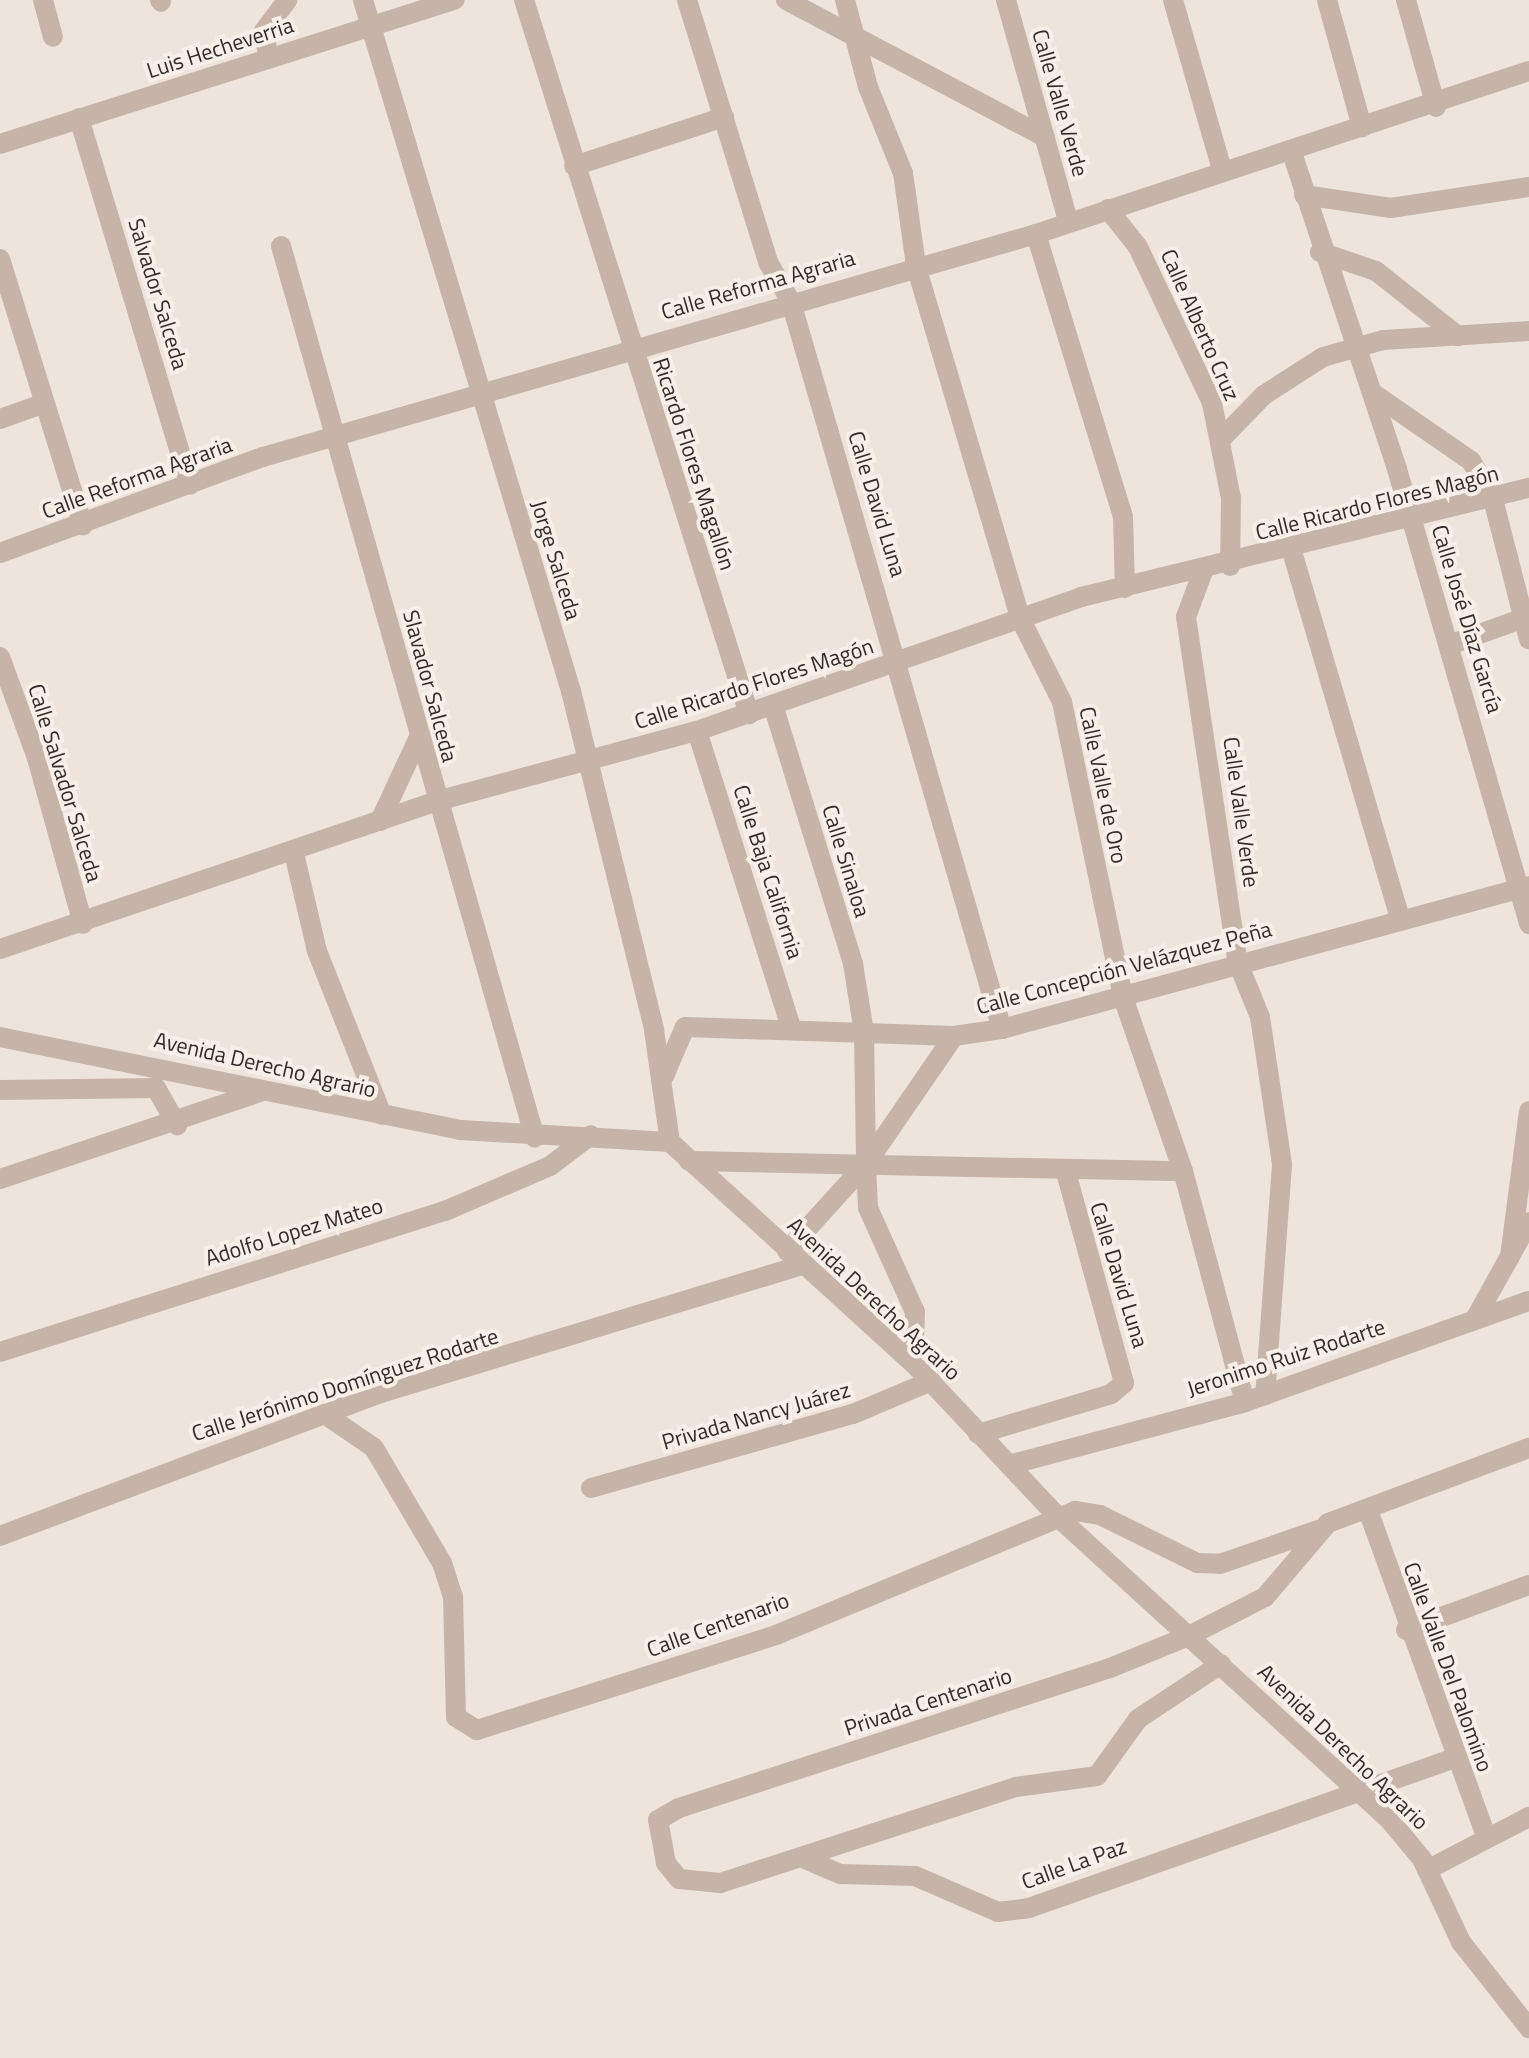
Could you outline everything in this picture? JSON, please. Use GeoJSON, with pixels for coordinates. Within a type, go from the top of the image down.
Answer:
{"type":"FeatureCollection","features":[{"type":"Feature","properties":{"kind":"street"},"geometry":{"type":"LineString","coordinates":[[43,0],[53,37]]}},
{"type":"Feature","properties":{"kind":"street"},"geometry":{"type":"LineString","coordinates":[[268,54],[264,31],[287,0]]}},
{"type":"Feature","properties":{"kind":"street","name":"Jorge Salceda"},"geometry":{"type":"LineString","coordinates":[[363,0],[482,395],[585,761],[663,1079],[670,1142]]}},
{"type":"Feature","properties":{"kind":"street","name":"Luis Hecheverria"},"geometry":{"type":"LineString","coordinates":[[0,144],[268,54],[455,0]]}},
{"type":"Feature","properties":{"kind":"street","name":"Ricardo Flores Magallón"},"geometry":{"type":"LineString","coordinates":[[524,0],[630,346],[749,714]]}},
{"type":"Feature","properties":{"kind":"street","name":"Calle David Luna"},"geometry":{"type":"LineString","coordinates":[[687,0],[768,262],[791,302],[900,663],[1002,1029]]}},
{"type":"Feature","properties":{"kind":"street"},"geometry":{"type":"LineString","coordinates":[[786,0],[1045,137]]}},
{"type":"Feature","properties":{"kind":"street","name":"Calle Valle de Oro"},"geometry":{"type":"LineString","coordinates":[[845,0],[852,35],[903,173],[916,266],[1021,620],[1062,702],[1123,997],[1183,1171],[1245,1402]]}},
{"type":"Feature","properties":{"kind":"street","name":"Calle Valle Verde"},"geometry":{"type":"LineString","coordinates":[[1006,0],[1068,220]]}},
{"type":"Feature","properties":{"kind":"street"},"geometry":{"type":"LineString","coordinates":[[1173,0],[1222,170]]}},
{"type":"Feature","properties":{"kind":"street"},"geometry":{"type":"LineString","coordinates":[[1327,0],[1362,127]]}},
{"type":"Feature","properties":{"kind":"street"},"geometry":{"type":"LineString","coordinates":[[1406,0],[1436,107]]}},
{"type":"Feature","properties":{"kind":"street","name":"Calle Reforma Agraria"},"geometry":{"type":"LineString","coordinates":[[0,553],[335,435],[482,395],[630,346],[1036,234],[1068,220],[1222,170],[1436,107],[1466,88],[1529,71]]}},
{"type":"Feature","properties":{"kind":"street"},"geometry":{"type":"LineString","coordinates":[[574,166],[724,117]]}},
{"type":"Feature","properties":{"kind":"street","name":"Salvador Salceda"},"geometry":{"type":"LineString","coordinates":[[79,118],[190,485]]}},
{"type":"Feature","properties":{"kind":"street","name":"Calle José Díaz García"},"geometry":{"type":"LineString","coordinates":[[1291,150],[1320,252],[1374,394],[1526,887],[1529,924]]}},
{"type":"Feature","properties":{"kind":"street"},"geometry":{"type":"LineString","coordinates":[[1304,195],[1391,208],[1529,187]]}},
{"type":"Feature","properties":{"kind":"street","name":"Calle Alberto Cruz"},"geometry":{"type":"LineString","coordinates":[[1108,209],[1138,247],[1222,438],[1230,566]]}},
{"type":"Feature","properties":{"kind":"street"},"geometry":{"type":"LineString","coordinates":[[1036,234],[1123,517],[1125,588]]}},
{"type":"Feature","properties":{"kind":"street","name":"Slavador Salceda"},"geometry":{"type":"LineString","coordinates":[[281,246],[535,1138]]}},
{"type":"Feature","properties":{"kind":"street"},"geometry":{"type":"LineString","coordinates":[[1320,252],[1376,271],[1458,336]]}},
{"type":"Feature","properties":{"kind":"street"},"geometry":{"type":"LineString","coordinates":[[0,259],[3,282],[83,525]]}},
{"type":"Feature","properties":{"kind":"street"},"geometry":{"type":"LineString","coordinates":[[1222,438],[1264,395],[1323,357],[1356,347],[1529,331]]}},
{"type":"Feature","properties":{"kind":"street"},"geometry":{"type":"LineString","coordinates":[[1374,394],[1471,461],[1493,499],[1521,619],[1529,639]]}},
{"type":"Feature","properties":{"kind":"street"},"geometry":{"type":"LineString","coordinates":[[0,419],[42,404]]}},
{"type":"Feature","properties":{"kind":"street","name":"Calle Ricardo Flores Magón"},"geometry":{"type":"LineString","coordinates":[[0,949],[294,853],[437,801],[697,731],[1021,620],[1125,588],[1230,566],[1529,488]]}},
{"type":"Feature","properties":{"kind":"street"},"geometry":{"type":"LineString","coordinates":[[1291,548],[1400,918]]}},
{"type":"Feature","properties":{"kind":"street","name":"Calle Valle Verde"},"geometry":{"type":"LineString","coordinates":[[1203,571],[1186,617],[1238,963],[1260,1017],[1282,1165],[1265,1395]]}},
{"type":"Feature","properties":{"kind":"street"},"geometry":{"type":"LineString","coordinates":[[1449,645],[1521,619]]}},
{"type":"Feature","properties":{"kind":"street","name":"Calle Salvador Salceda"},"geometry":{"type":"LineString","coordinates":[[0,657],[37,758],[83,924]]}},
{"type":"Feature","properties":{"kind":"street","name":"Calle Sinaloa"},"geometry":{"type":"LineString","coordinates":[[773,705],[853,964],[864,1032],[868,1208],[915,1312],[913,1363]]}},
{"type":"Feature","properties":{"kind":"street","name":"Calle Baja California"},"geometry":{"type":"LineString","coordinates":[[697,731],[791,1028]]}},
{"type":"Feature","properties":{"kind":"street"},"geometry":{"type":"LineString","coordinates":[[380,821],[419,737]]}},
{"type":"Feature","properties":{"kind":"street"},"geometry":{"type":"LineString","coordinates":[[294,853],[317,951],[382,1115]]}},
{"type":"Feature","properties":{"kind":"street","name":"Calle Concepción Velázquez Peña"},"geometry":{"type":"LineString","coordinates":[[663,1079],[685,1027],[791,1028],[954,1036],[1002,1029],[1400,918],[1526,887]]}},
{"type":"Feature","properties":{"kind":"street"},"geometry":{"type":"LineString","coordinates":[[795,1258],[866,1164],[954,1036]]}},
{"type":"Feature","properties":{"kind":"street","name":"Avenida Derecho Agrario"},"geometry":{"type":"LineString","coordinates":[[0,1037],[142,1062],[382,1115],[535,1138],[591,1135],[670,1142],[913,1363],[1059,1518],[1358,1789],[1427,1870],[1461,1942],[1529,2028]]}},
{"type":"Feature","properties":{"kind":"street"},"geometry":{"type":"LineString","coordinates":[[142,1062],[177,1125]]}},
{"type":"Feature","properties":{"kind":"street"},"geometry":{"type":"LineString","coordinates":[[0,1090],[156,1088]]}},
{"type":"Feature","properties":{"kind":"street"},"geometry":{"type":"LineString","coordinates":[[0,1179],[177,1125],[263,1091]]}},
{"type":"Feature","properties":{"kind":"street"},"geometry":{"type":"LineString","coordinates":[[1510,1257],[1529,1111]]}},
{"type":"Feature","properties":{"kind":"street","name":"Adolfo Lopez Mateo"},"geometry":{"type":"LineString","coordinates":[[0,1352],[445,1211],[550,1166],[591,1135]]}},
{"type":"Feature","properties":{"kind":"street"},"geometry":{"type":"LineString","coordinates":[[689,1161],[1183,1171]]}},
{"type":"Feature","properties":{"kind":"street","name":"Calle David Luna"},"geometry":{"type":"LineString","coordinates":[[978,1434],[1111,1394],[1124,1383],[1065,1169]]}},
{"type":"Feature","properties":{"kind":"street"},"geometry":{"type":"LineString","coordinates":[[1475,1319],[1529,1222]]}},
{"type":"Feature","properties":{"kind":"street","name":"Calle Jerónimo Domínguez Rodarte"},"geometry":{"type":"LineString","coordinates":[[0,1536],[100,1492],[795,1258]]}},
{"type":"Feature","properties":{"kind":"street","name":"Jeronimo Ruiz Rodarte"},"geometry":{"type":"LineString","coordinates":[[1009,1465],[1245,1402],[1529,1301]]}},
{"type":"Feature","properties":{"kind":"street","name":"Privada Nancy Juárez"},"geometry":{"type":"LineString","coordinates":[[591,1488],[853,1414],[931,1381]]}},
{"type":"Feature","properties":{"kind":"street","name":"Calle Centenario"},"geometry":{"type":"LineString","coordinates":[[326,1415],[374,1448],[442,1563],[453,1596],[456,1717],[477,1730],[776,1635],[1085,1509],[1197,1563],[1220,1564],[1369,1513],[1529,1448]]}},
{"type":"Feature","properties":{"kind":"street","name":"Calle Valle Del Palomino"},"geometry":{"type":"LineString","coordinates":[[1369,1513],[1406,1630],[1486,1836]]}},
{"type":"Feature","properties":{"kind":"street","name":"Privada Centenario"},"geometry":{"type":"LineString","coordinates":[[805,1859],[720,1883],[679,1879],[666,1863],[658,1820],[679,1808],[1110,1668],[1189,1636],[1265,1597],[1318,1530]]}},
{"type":"Feature","properties":{"kind":"street"},"geometry":{"type":"LineString","coordinates":[[1406,1630],[1529,1585]]}},
{"type":"Feature","properties":{"kind":"street"},"geometry":{"type":"LineString","coordinates":[[805,1859],[1016,1787],[1097,1776],[1138,1719],[1221,1664]]}},
{"type":"Feature","properties":{"kind":"street","name":"Calle La Paz"},"geometry":{"type":"LineString","coordinates":[[805,1859],[841,1874],[915,1876],[998,1912],[1029,1908],[1358,1789],[1456,1758]]}},
{"type":"Feature","properties":{"kind":"street"},"geometry":{"type":"LineString","coordinates":[[1427,1870],[1486,1836],[1529,1817]]}}]}
